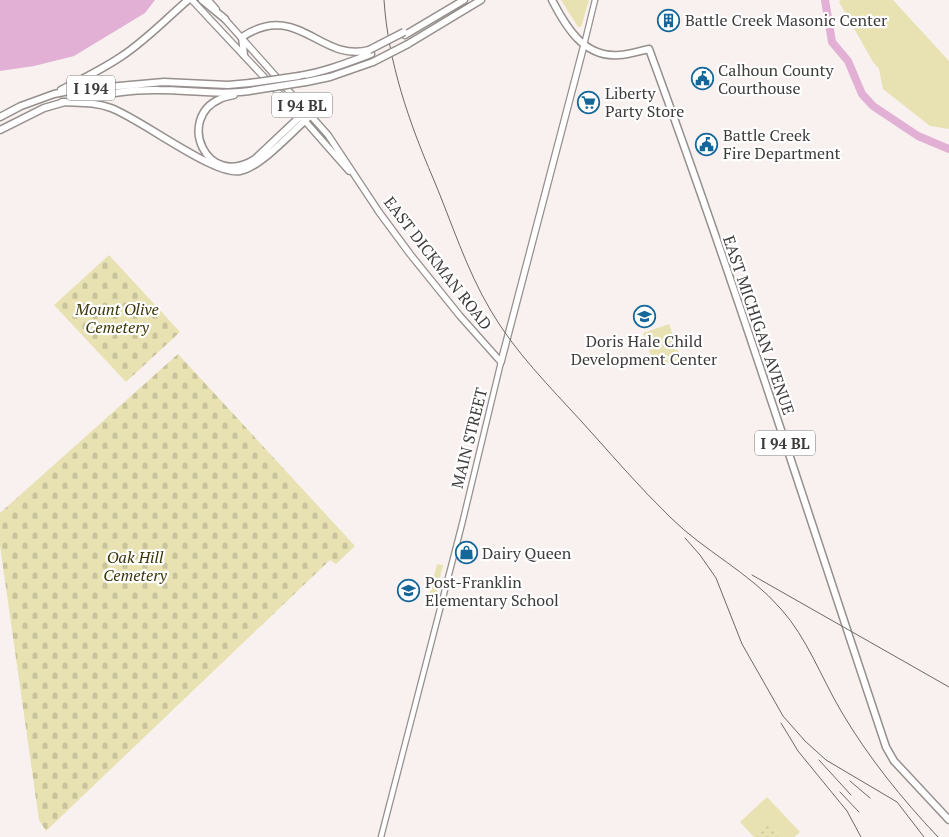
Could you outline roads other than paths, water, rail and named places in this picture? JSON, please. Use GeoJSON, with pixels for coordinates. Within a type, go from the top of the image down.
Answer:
{"type":"FeatureCollection","features":[{"type":"Feature","properties":{"kind":"highway"},"geometry":{"type":"LineString","coordinates":[[54,94],[122,56],[188,0]]}},
{"type":"Feature","properties":{"kind":"highway"},"geometry":{"type":"LineString","coordinates":[[202,0],[225,19]]}},
{"type":"Feature","properties":{"kind":"highway","name":"I 194"},"geometry":{"type":"LineString","coordinates":[[0,117],[21,106],[54,94],[81,89],[164,82],[228,85],[299,76],[324,70],[370,52],[413,30],[464,0]]}},
{"type":"Feature","properties":{"kind":"highway","name":"I 194"},"geometry":{"type":"LineString","coordinates":[[0,130],[30,114],[62,102],[115,93],[194,90],[240,93],[330,77],[372,62],[408,44],[480,0]]}},
{"type":"Feature","properties":{"kind":"highway"},"geometry":{"type":"LineString","coordinates":[[552,0],[575,37],[584,46]]}},
{"type":"Feature","properties":{"kind":"highway"},"geometry":{"type":"LineString","coordinates":[[244,55],[242,37],[268,20],[288,20],[298,23],[340,48],[370,52]]}},
{"type":"Feature","properties":{"kind":"highway","name":"EAST MICHIGAN AVENUE"},"geometry":{"type":"LineString","coordinates":[[584,46],[590,50],[613,56],[649,49],[675,118],[758,361],[886,747],[894,761],[949,820]]}},
{"type":"Feature","properties":{"kind":"highway"},"geometry":{"type":"LineString","coordinates":[[240,93],[220,98],[214,102],[202,115],[199,123],[199,137],[206,154],[214,162],[225,166],[236,168],[255,159],[309,112]]}},
{"type":"Feature","properties":{"kind":"highway"},"geometry":{"type":"LineString","coordinates":[[62,102],[96,104],[111,108],[158,133],[216,168],[231,172],[240,172],[261,160],[302,118]]}},
{"type":"Feature","properties":{"kind":"main road","name":"EAST DICKMAN ROAD"},"geometry":{"type":"LineString","coordinates":[[192,0],[356,178]]}},
{"type":"Feature","properties":{"kind":"main road","name":"EAST DICKMAN ROAD"},"geometry":{"type":"LineString","coordinates":[[208,0],[309,112],[343,156],[379,212],[426,274],[501,362]]}},
{"type":"Feature","properties":{"kind":"main road","name":"MAIN STREET"},"geometry":{"type":"LineString","coordinates":[[501,362],[584,46]]}},
{"type":"Feature","properties":{"kind":"street"},"geometry":{"type":"LineString","coordinates":[[584,46],[595,0]]}},
{"type":"Feature","properties":{"kind":"street","name":"MAIN STREET"},"geometry":{"type":"LineString","coordinates":[[381,837],[501,362]]}},
{"type":"Feature","properties":{"kind":"waterway"},"geometry":{"type":"LineString","coordinates":[[825,0],[832,42],[848,61],[862,94],[873,106],[918,136],[949,149]]}},
{"type":"Feature","properties":{"kind":"railway"},"geometry":{"type":"LineString","coordinates":[[384,0],[390,46],[408,113],[467,262],[482,295],[500,326],[534,369],[659,506],[697,541],[755,584],[781,609],[799,632],[841,711],[862,745],[911,808],[938,837]]}},
{"type":"Feature","properties":{"kind":"railway"},"geometry":{"type":"LineString","coordinates":[[685,538],[716,578],[742,644],[783,716],[805,741],[826,760],[897,802],[924,837]]}},
{"type":"Feature","properties":{"kind":"railway"},"geometry":{"type":"LineString","coordinates":[[752,575],[949,687]]}},
{"type":"Feature","properties":{"kind":"railway"},"geometry":{"type":"LineString","coordinates":[[781,723],[798,751],[847,811],[861,837]]}},
{"type":"Feature","properties":{"kind":"railway"},"geometry":{"type":"LineString","coordinates":[[819,760],[851,795]]}},
{"type":"Feature","properties":{"kind":"railway"},"geometry":{"type":"LineString","coordinates":[[850,781],[870,798]]}},
{"type":"Feature","properties":{"kind":"railway"},"geometry":{"type":"LineString","coordinates":[[840,792],[859,812]]}},
{"type":"Feature","properties":{"kind":"place","name":"Battle Creek Masonic Center"},"geometry":{"type":"Point","coordinates":[669,20]}},
{"type":"Feature","properties":{"kind":"place","name":"Calhoun County Courthouse"},"geometry":{"type":"Point","coordinates":[702,79]}},
{"type":"Feature","properties":{"kind":"place","name":"Liberty Party Store"},"geometry":{"type":"Point","coordinates":[589,102]}},
{"type":"Feature","properties":{"kind":"place","name":"Battle Creek Fire Department"},"geometry":{"type":"Point","coordinates":[707,144]}},
{"type":"Feature","properties":{"kind":"place","name":"Doris Hale Child Development Center"},"geometry":{"type":"Point","coordinates":[644,317]}},
{"type":"Feature","properties":{"kind":"place","name":"Dairy Queen"},"geometry":{"type":"Point","coordinates":[466,553]}},
{"type":"Feature","properties":{"kind":"place","name":"Post-Franklin Elementary School"},"geometry":{"type":"Point","coordinates":[409,591]}},
{"type":"Feature","properties":{"kind":"park label","name":"Mount Olive Cemetery"},"geometry":{"type":"Point","coordinates":[117,318]}},
{"type":"Feature","properties":{"kind":"park label","name":"Oak Hill Cemetery"},"geometry":{"type":"Point","coordinates":[135,566]}}]}
